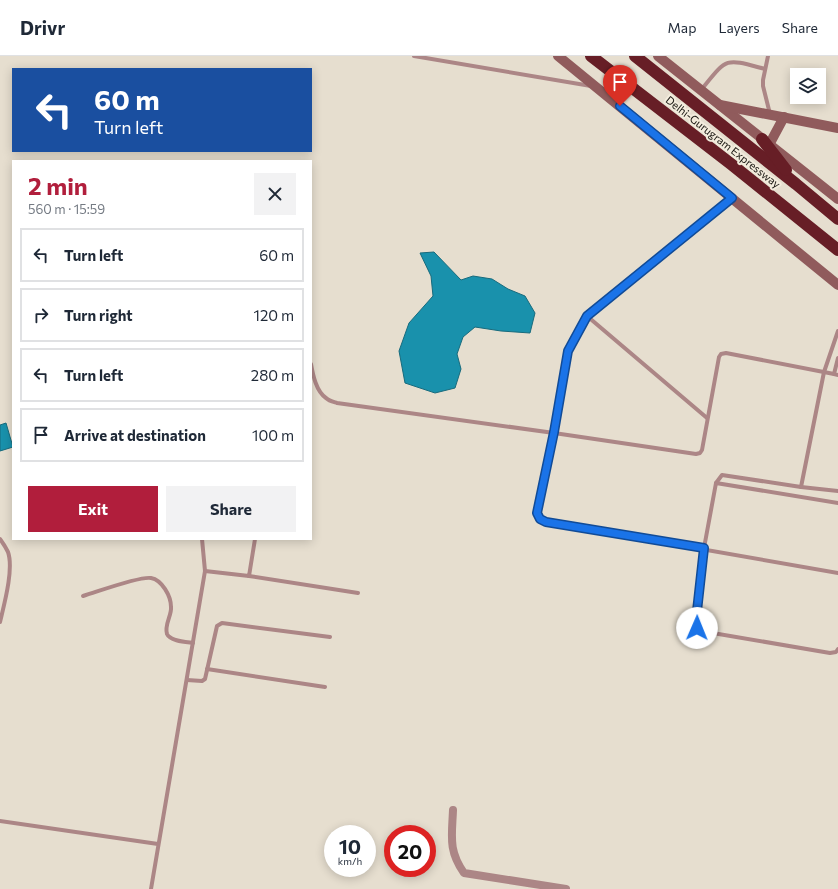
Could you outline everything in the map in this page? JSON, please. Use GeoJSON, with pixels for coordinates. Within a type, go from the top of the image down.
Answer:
{"type":"FeatureCollection","features":[{"type":"Feature","properties":{"kind":"highway","name":"Delhi-Gurugram Expressway"},"geometry":{"type":"LineString","coordinates":[[591,56],[737,169],[838,250]]}},
{"type":"Feature","properties":{"kind":"highway","name":"Delhi-Gurugram Expressway"},"geometry":{"type":"LineString","coordinates":[[635,56],[838,219]]}},
{"type":"Feature","properties":{"kind":"highway"},"geometry":{"type":"LineString","coordinates":[[765,142],[796,184]]}},
{"type":"Feature","properties":{"kind":"main road"},"geometry":{"type":"LineString","coordinates":[[558,56],[838,285]]}},
{"type":"Feature","properties":{"kind":"main road"},"geometry":{"type":"LineString","coordinates":[[658,56],[838,199]]}},
{"type":"Feature","properties":{"kind":"main road"},"geometry":{"type":"LineString","coordinates":[[718,104],[838,128]]}},
{"type":"Feature","properties":{"kind":"main road"},"geometry":{"type":"LineString","coordinates":[[765,142],[784,117]]}},
{"type":"Feature","properties":{"kind":"street"},"geometry":{"type":"LineString","coordinates":[[453,810],[452,846],[454,855],[464,872],[566,889]]}},
{"type":"Feature","properties":{"kind":"lane"},"geometry":{"type":"LineString","coordinates":[[414,56],[597,87]]}},
{"type":"Feature","properties":{"kind":"lane"},"geometry":{"type":"LineString","coordinates":[[768,56],[763,86],[770,115]]}},
{"type":"Feature","properties":{"kind":"lane"},"geometry":{"type":"LineString","coordinates":[[701,90],[721,66],[728,62],[737,62],[765,69]]}},
{"type":"Feature","properties":{"kind":"lane"},"geometry":{"type":"LineString","coordinates":[[732,198],[587,316],[568,351],[554,432],[537,513],[540,519],[546,522],[704,548],[838,573]]}},
{"type":"Feature","properties":{"kind":"lane"},"geometry":{"type":"LineString","coordinates":[[587,316],[707,418]]}},
{"type":"Feature","properties":{"kind":"lane"},"geometry":{"type":"LineString","coordinates":[[802,487],[824,372],[838,331]]}},
{"type":"Feature","properties":{"kind":"lane"},"geometry":{"type":"LineString","coordinates":[[312,369],[320,393],[326,399],[337,403],[554,432],[696,454],[700,453],[702,450],[719,357],[721,354],[726,353],[836,375],[838,358]]}},
{"type":"Feature","properties":{"kind":"lane"},"geometry":{"type":"LineString","coordinates":[[838,491],[722,475],[716,483],[704,548],[696,620],[697,628],[702,631],[830,653],[836,652],[838,649]]}},
{"type":"Feature","properties":{"kind":"lane"},"geometry":{"type":"LineString","coordinates":[[716,483],[838,503]]}},
{"type":"Feature","properties":{"kind":"lane"},"geometry":{"type":"LineString","coordinates":[[0,539],[9,553],[10,568],[0,622]]}},
{"type":"Feature","properties":{"kind":"lane"},"geometry":{"type":"LineString","coordinates":[[151,889],[205,571],[202,540]]}},
{"type":"Feature","properties":{"kind":"lane"},"geometry":{"type":"LineString","coordinates":[[249,576],[255,540]]}},
{"type":"Feature","properties":{"kind":"lane"},"geometry":{"type":"LineString","coordinates":[[205,571],[249,576],[358,593]]}},
{"type":"Feature","properties":{"kind":"lane"},"geometry":{"type":"LineString","coordinates":[[83,596],[138,579],[153,578],[160,583],[167,593],[172,607],[167,626],[167,633],[174,639],[192,643]]}},
{"type":"Feature","properties":{"kind":"lane"},"geometry":{"type":"LineString","coordinates":[[187,680],[202,681],[205,679],[217,626],[222,622],[330,637]]}},
{"type":"Feature","properties":{"kind":"lane"},"geometry":{"type":"LineString","coordinates":[[207,669],[325,688]]}},
{"type":"Feature","properties":{"kind":"lane"},"geometry":{"type":"LineString","coordinates":[[0,821],[158,844]]}},
{"type":"Feature","properties":{"kind":"water"},"geometry":{"type":"Polygon","coordinates":[[[434,252],[461,280],[473,276],[492,279],[508,289],[525,296],[535,313],[530,333],[475,327],[463,337],[457,354],[461,369],[455,388],[435,393],[405,383],[399,351],[409,323],[433,296],[431,276],[420,253],[434,252]]]}},
{"type":"Feature","properties":{"kind":"water"},"geometry":{"type":"Polygon","coordinates":[[[6,423],[12,447],[0,451],[0,425],[6,423]]]}},
{"type":"Feature","properties":{"kind":"route"},"geometry":{"type":"LineString","coordinates":[[620,106],[732,198],[587,316],[568,351],[554,432],[537,513],[540,519],[546,522],[704,548],[696,620],[697,628]]}}]}
